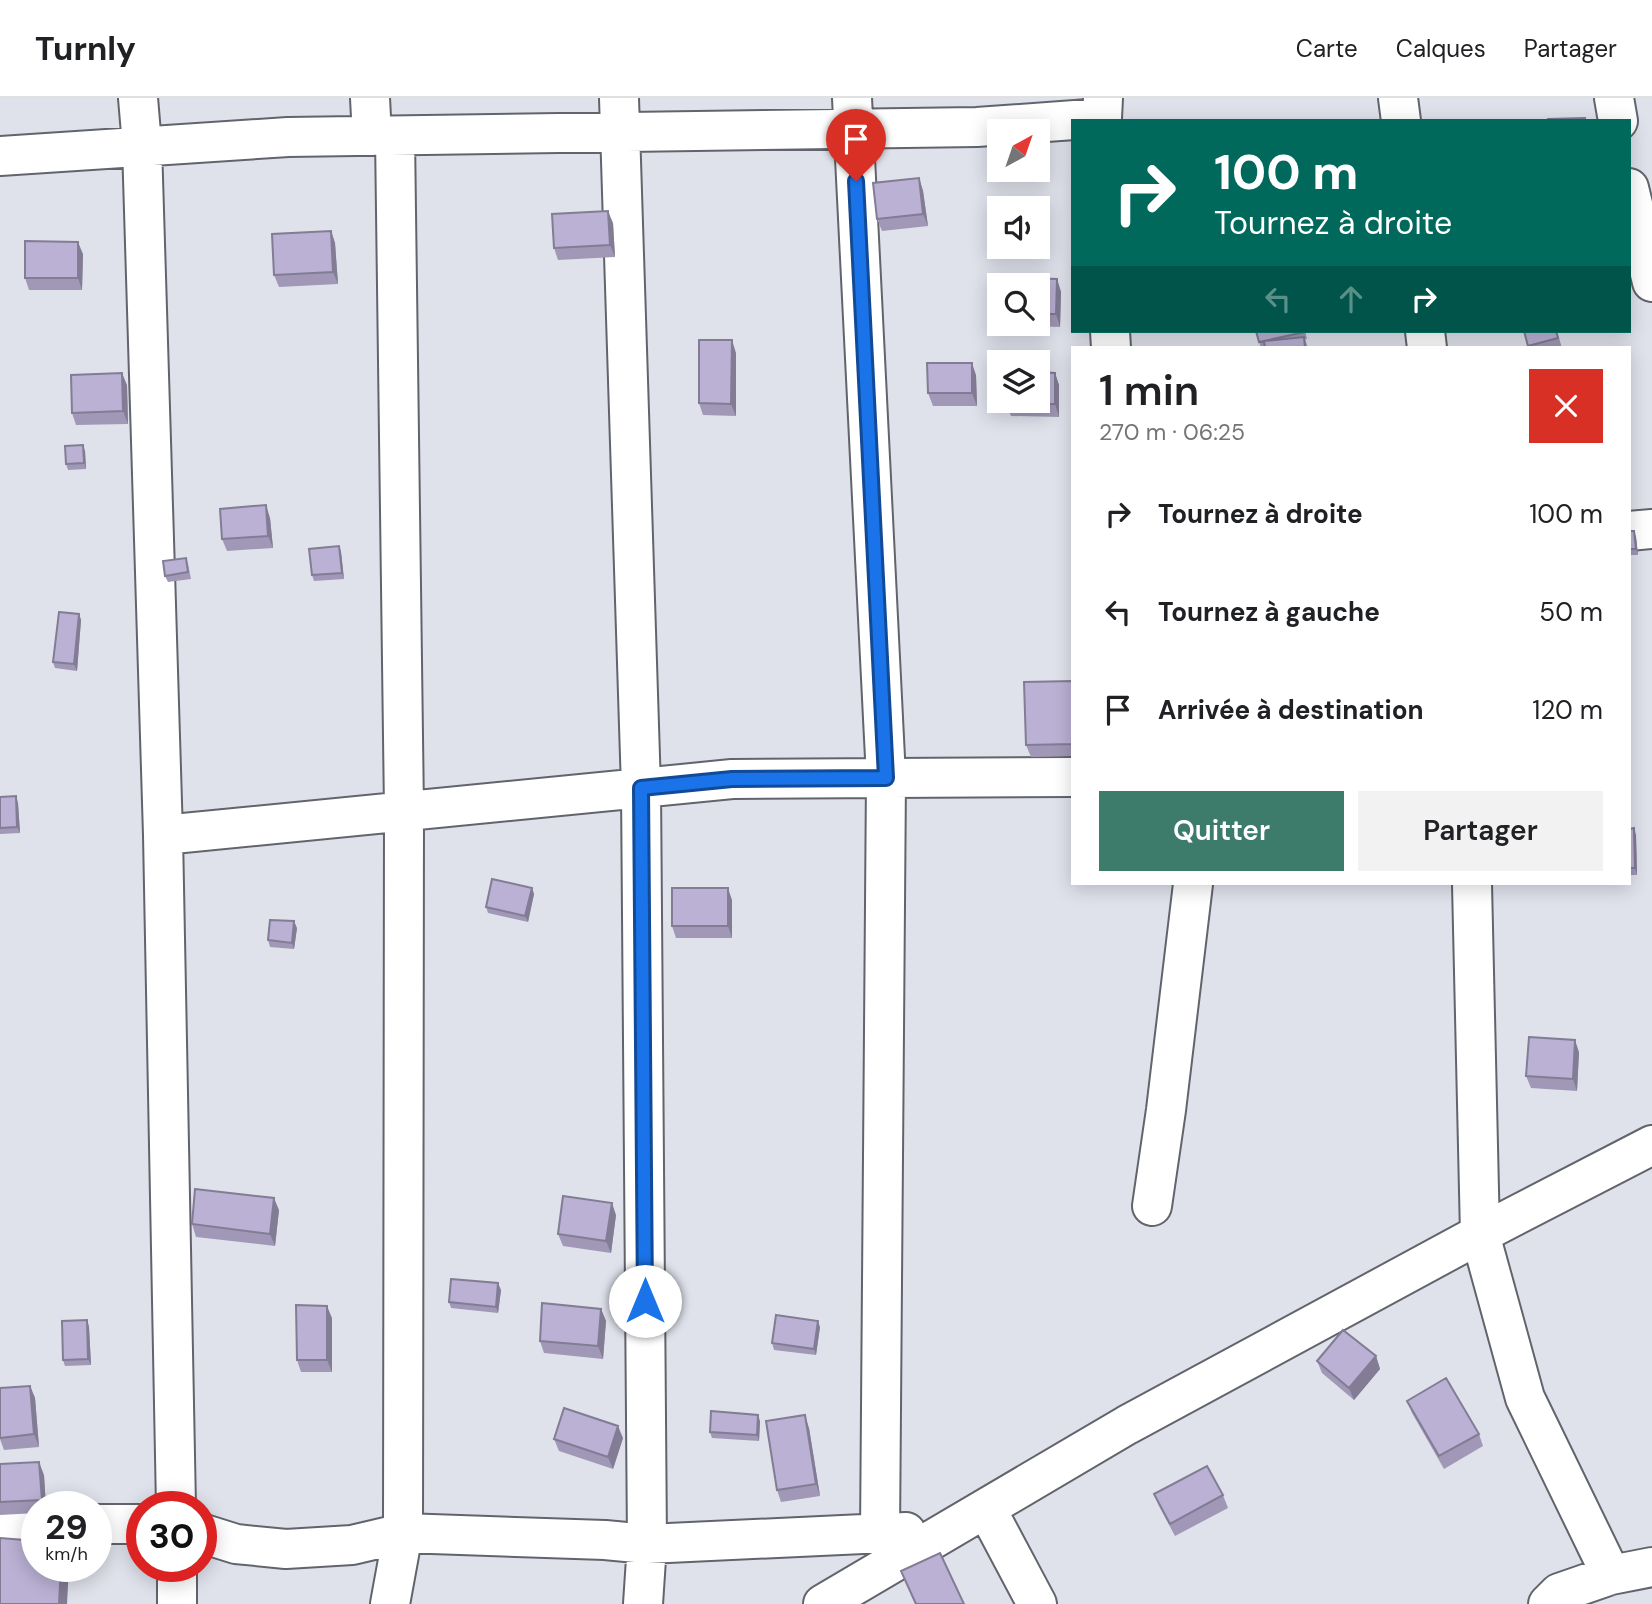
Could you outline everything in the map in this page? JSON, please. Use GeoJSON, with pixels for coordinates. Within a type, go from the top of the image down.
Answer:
{"type":"FeatureCollection","features":[{"type":"Feature","properties":{"kind":"street"},"geometry":{"type":"LineString","coordinates":[[138,98],[142,145],[163,835],[176,1491]]}},
{"type":"Feature","properties":{"kind":"street"},"geometry":{"type":"LineString","coordinates":[[370,98],[384,136],[404,811],[404,1533],[390,1604]]}},
{"type":"Feature","properties":{"kind":"street"},"geometry":{"type":"LineString","coordinates":[[1398,98],[1401,119]]}},
{"type":"Feature","properties":{"kind":"street"},"geometry":{"type":"LineString","coordinates":[[1614,98],[1618,119]]}},
{"type":"Feature","properties":{"kind":"street"},"geometry":{"type":"LineString","coordinates":[[0,156],[288,137],[384,136],[620,115],[852,113],[977,127],[1102,112]]}},
{"type":"Feature","properties":{"kind":"street"},"geometry":{"type":"LineString","coordinates":[[852,113],[886,778],[880,1534]]}},
{"type":"Feature","properties":{"kind":"street"},"geometry":{"type":"LineString","coordinates":[[620,115],[641,788],[647,1544],[643,1604]]}},
{"type":"Feature","properties":{"kind":"street"},"geometry":{"type":"LineString","coordinates":[[1631,188],[1652,187]]}},
{"type":"Feature","properties":{"kind":"street"},"geometry":{"type":"LineString","coordinates":[[1631,196],[1652,282]]}},
{"type":"Feature","properties":{"kind":"street"},"geometry":{"type":"LineString","coordinates":[[1631,531],[1652,528]]}},
{"type":"Feature","properties":{"kind":"street"},"geometry":{"type":"LineString","coordinates":[[163,835],[732,779],[1071,777]]}},
{"type":"Feature","properties":{"kind":"street"},"geometry":{"type":"LineString","coordinates":[[1152,1206],[1193,885]]}},
{"type":"Feature","properties":{"kind":"street"},"geometry":{"type":"LineString","coordinates":[[1472,885],[1480,1234],[1525,1398],[1611,1575]]}},
{"type":"Feature","properties":{"kind":"street"},"geometry":{"type":"LineString","coordinates":[[823,1604],[1127,1425],[1480,1234],[1652,1145]]}},
{"type":"Feature","properties":{"kind":"street"},"geometry":{"type":"LineString","coordinates":[[986,1508],[1037,1604]]}},
{"type":"Feature","properties":{"kind":"street"},"geometry":{"type":"LineString","coordinates":[[0,1525],[21,1524]]}},
{"type":"Feature","properties":{"kind":"street"},"geometry":{"type":"LineString","coordinates":[[217,1537],[236,1544],[286,1549],[352,1545],[404,1533],[647,1544],[948,1530]]}},
{"type":"Feature","properties":{"kind":"street"},"geometry":{"type":"LineString","coordinates":[[1548,1604],[1559,1592],[1611,1575],[1652,1567]]}},
{"type":"Feature","properties":{"kind":"street"},"geometry":{"type":"LineString","coordinates":[[177,1582],[177,1604]]}},
{"type":"Feature","properties":{"kind":"building"},"geometry":{"type":"Polygon","coordinates":[[[919,178],[923,214],[877,219],[873,183],[919,178]]]}},
{"type":"Feature","properties":{"kind":"building"},"geometry":{"type":"Polygon","coordinates":[[[608,211],[610,245],[554,248],[552,214],[608,211]]]}},
{"type":"Feature","properties":{"kind":"building"},"geometry":{"type":"Polygon","coordinates":[[[331,231],[333,272],[274,275],[272,234],[331,231]]]}},
{"type":"Feature","properties":{"kind":"building"},"geometry":{"type":"Polygon","coordinates":[[[25,241],[78,242],[78,278],[25,278],[25,241]]]}},
{"type":"Feature","properties":{"kind":"building"},"geometry":{"type":"Polygon","coordinates":[[[1050,279],[1057,279],[1056,314],[1050,314],[1050,279]]]}},
{"type":"Feature","properties":{"kind":"building"},"geometry":{"type":"Polygon","coordinates":[[[1257,333],[1300,333],[1259,342],[1257,333]]]}},
{"type":"Feature","properties":{"kind":"building"},"geometry":{"type":"Polygon","coordinates":[[[1525,333],[1557,333],[1558,338],[1528,346],[1525,333]]]}},
{"type":"Feature","properties":{"kind":"building"},"geometry":{"type":"Polygon","coordinates":[[[1304,337],[1305,346],[1265,346],[1264,341],[1304,337]]]}},
{"type":"Feature","properties":{"kind":"building"},"geometry":{"type":"Polygon","coordinates":[[[699,340],[732,340],[731,404],[699,403],[699,340]]]}},
{"type":"Feature","properties":{"kind":"building"},"geometry":{"type":"Polygon","coordinates":[[[927,363],[972,363],[972,393],[928,393],[927,363]]]}},
{"type":"Feature","properties":{"kind":"building"},"geometry":{"type":"Polygon","coordinates":[[[122,373],[123,411],[72,413],[71,375],[122,373]]]}},
{"type":"Feature","properties":{"kind":"building"},"geometry":{"type":"Polygon","coordinates":[[[1050,373],[1055,373],[1055,404],[1050,404],[1050,373]]]}},
{"type":"Feature","properties":{"kind":"building"},"geometry":{"type":"Polygon","coordinates":[[[83,445],[84,463],[66,464],[65,446],[83,445]]]}},
{"type":"Feature","properties":{"kind":"building"},"geometry":{"type":"Polygon","coordinates":[[[266,505],[268,536],[222,539],[220,509],[266,505]]]}},
{"type":"Feature","properties":{"kind":"building"},"geometry":{"type":"Polygon","coordinates":[[[1631,531],[1634,531],[1636,549],[1631,549],[1631,531]]]}},
{"type":"Feature","properties":{"kind":"building"},"geometry":{"type":"Polygon","coordinates":[[[339,546],[342,573],[312,575],[309,549],[339,546]]]}},
{"type":"Feature","properties":{"kind":"building"},"geometry":{"type":"Polygon","coordinates":[[[186,558],[188,572],[165,576],[163,561],[186,558]]]}},
{"type":"Feature","properties":{"kind":"building"},"geometry":{"type":"Polygon","coordinates":[[[59,612],[79,614],[74,664],[53,662],[59,612]]]}},
{"type":"Feature","properties":{"kind":"building"},"geometry":{"type":"Polygon","coordinates":[[[1071,681],[1071,744],[1026,745],[1024,682],[1071,681]]]}},
{"type":"Feature","properties":{"kind":"building"},"geometry":{"type":"Polygon","coordinates":[[[16,796],[17,827],[0,828],[0,797],[16,796]]]}},
{"type":"Feature","properties":{"kind":"building"},"geometry":{"type":"Polygon","coordinates":[[[1634,828],[1635,868],[1631,868],[1631,829],[1634,828]]]}},
{"type":"Feature","properties":{"kind":"building"},"geometry":{"type":"Polygon","coordinates":[[[492,879],[532,888],[525,916],[486,907],[492,879]]]}},
{"type":"Feature","properties":{"kind":"building"},"geometry":{"type":"Polygon","coordinates":[[[672,888],[728,888],[728,926],[672,926],[672,888]]]}},
{"type":"Feature","properties":{"kind":"building"},"geometry":{"type":"Polygon","coordinates":[[[270,920],[294,921],[292,943],[268,940],[270,920]]]}},
{"type":"Feature","properties":{"kind":"building"},"geometry":{"type":"Polygon","coordinates":[[[1529,1037],[1575,1040],[1573,1079],[1526,1076],[1529,1037]]]}},
{"type":"Feature","properties":{"kind":"building"},"geometry":{"type":"Polygon","coordinates":[[[195,1189],[274,1198],[270,1234],[192,1224],[195,1189]]]}},
{"type":"Feature","properties":{"kind":"building"},"geometry":{"type":"Polygon","coordinates":[[[563,1196],[612,1203],[606,1241],[558,1234],[563,1196]]]}},
{"type":"Feature","properties":{"kind":"building"},"geometry":{"type":"Polygon","coordinates":[[[451,1279],[498,1283],[496,1307],[449,1302],[451,1279]]]}},
{"type":"Feature","properties":{"kind":"building"},"geometry":{"type":"Polygon","coordinates":[[[542,1303],[601,1309],[598,1346],[540,1341],[542,1303]]]}},
{"type":"Feature","properties":{"kind":"building"},"geometry":{"type":"Polygon","coordinates":[[[296,1305],[327,1306],[327,1360],[297,1360],[296,1305]]]}},
{"type":"Feature","properties":{"kind":"building"},"geometry":{"type":"Polygon","coordinates":[[[776,1315],[818,1321],[814,1349],[772,1343],[776,1315]]]}},
{"type":"Feature","properties":{"kind":"building"},"geometry":{"type":"Polygon","coordinates":[[[87,1320],[88,1359],[63,1360],[62,1321],[87,1320]]]}},
{"type":"Feature","properties":{"kind":"building"},"geometry":{"type":"Polygon","coordinates":[[[1343,1330],[1376,1356],[1349,1388],[1317,1361],[1343,1330]]]}},
{"type":"Feature","properties":{"kind":"building"},"geometry":{"type":"Polygon","coordinates":[[[1446,1378],[1479,1434],[1439,1456],[1407,1401],[1446,1378]]]}},
{"type":"Feature","properties":{"kind":"building"},"geometry":{"type":"Polygon","coordinates":[[[30,1386],[34,1434],[0,1438],[0,1388],[30,1386]]]}},
{"type":"Feature","properties":{"kind":"building"},"geometry":{"type":"Polygon","coordinates":[[[564,1408],[618,1426],[608,1457],[554,1439],[564,1408]]]}},
{"type":"Feature","properties":{"kind":"building"},"geometry":{"type":"Polygon","coordinates":[[[711,1411],[758,1415],[757,1435],[710,1432],[711,1411]]]}},
{"type":"Feature","properties":{"kind":"building"},"geometry":{"type":"Polygon","coordinates":[[[805,1415],[816,1484],[777,1490],[766,1421],[805,1415]]]}},
{"type":"Feature","properties":{"kind":"building"},"geometry":{"type":"Polygon","coordinates":[[[39,1462],[41,1491],[21,1491],[21,1501],[0,1502],[0,1464],[39,1462]]]}},
{"type":"Feature","properties":{"kind":"building"},"geometry":{"type":"Polygon","coordinates":[[[1207,1466],[1223,1495],[1170,1524],[1154,1494],[1207,1466]]]}},
{"type":"Feature","properties":{"kind":"building"},"geometry":{"type":"Polygon","coordinates":[[[0,1538],[21,1540],[21,1582],[60,1582],[59,1604],[0,1604],[0,1538]]]}},
{"type":"Feature","properties":{"kind":"building"},"geometry":{"type":"Polygon","coordinates":[[[940,1553],[964,1604],[916,1604],[901,1571],[940,1553]]]}},
{"type":"Feature","properties":{"kind":"route"},"geometry":{"type":"LineString","coordinates":[[645,1301],[641,788],[732,779],[886,778],[856,181]]}}]}
